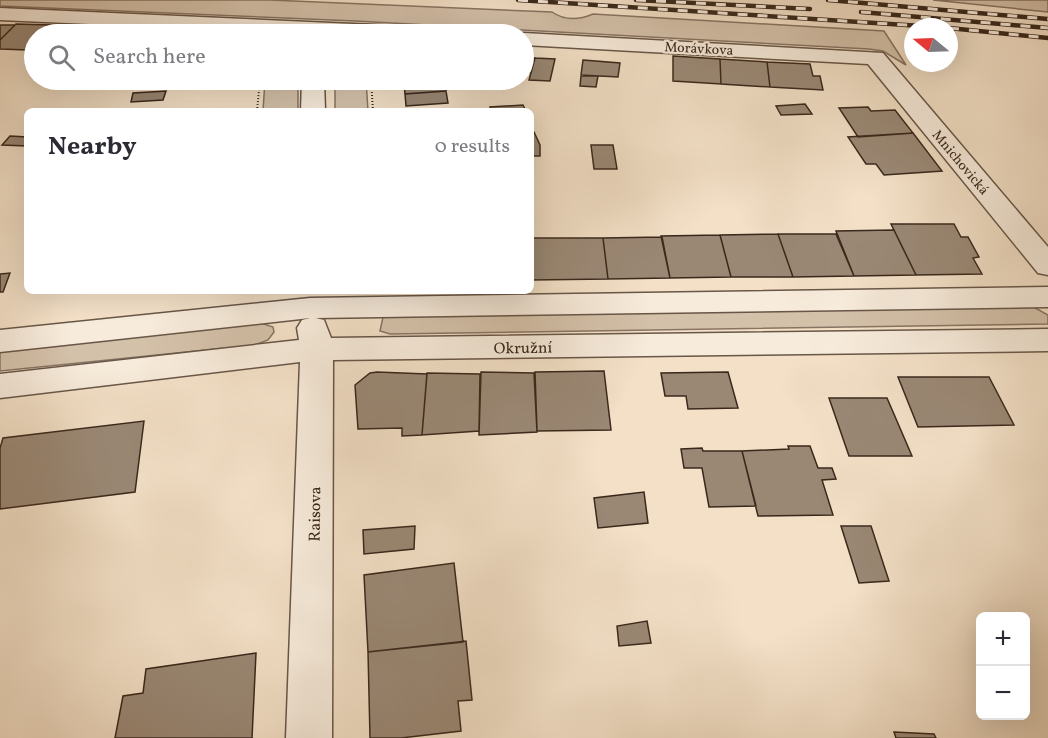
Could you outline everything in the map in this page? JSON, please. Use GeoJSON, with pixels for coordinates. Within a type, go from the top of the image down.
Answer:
{"type":"FeatureCollection","features":[{"type":"Feature","properties":{"kind":"street"},"geometry":{"type":"LineString","coordinates":[[0,15],[177,24]]}},
{"type":"Feature","properties":{"kind":"street","name":"Morávkova"},"geometry":{"type":"LineString","coordinates":[[534,40],[875,58]]}},
{"type":"Feature","properties":{"kind":"street","name":"Mnichovická"},"geometry":{"type":"LineString","coordinates":[[875,58],[1048,266]]}},
{"type":"Feature","properties":{"kind":"street"},"geometry":{"type":"LineString","coordinates":[[313,90],[313,108]]}},
{"type":"Feature","properties":{"kind":"street"},"geometry":{"type":"LineString","coordinates":[[0,341],[310,299],[1048,297]]}},
{"type":"Feature","properties":{"kind":"street","name":"Raisova"},"geometry":{"type":"LineString","coordinates":[[309,738],[317,349],[310,299]]}},
{"type":"Feature","properties":{"kind":"street","name":"Okružní"},"geometry":{"type":"LineString","coordinates":[[0,386],[317,349],[1048,340]]}},
{"type":"Feature","properties":{"kind":"path"},"geometry":{"type":"LineString","coordinates":[[257,108],[259,90]]}},
{"type":"Feature","properties":{"kind":"path"},"geometry":{"type":"LineString","coordinates":[[372,90],[373,108]]}},
{"type":"Feature","properties":{"kind":"shaded area"},"geometry":{"type":"Polygon","coordinates":[[[0,0],[270,0],[552,12],[572,19],[593,14],[884,31],[904,64],[883,51],[869,49],[534,31],[534,24],[410,24],[0,6],[0,0]]]}},
{"type":"Feature","properties":{"kind":"shaded area"},"geometry":{"type":"Polygon","coordinates":[[[933,0],[1048,0],[1048,12],[933,0]]]}},
{"type":"Feature","properties":{"kind":"shaded area"},"geometry":{"type":"Polygon","coordinates":[[[264,90],[298,90],[298,108],[263,108],[264,90]]]}},
{"type":"Feature","properties":{"kind":"shaded area"},"geometry":{"type":"Polygon","coordinates":[[[335,90],[367,90],[368,108],[335,108],[335,90]]]}},
{"type":"Feature","properties":{"kind":"shaded area"},"geometry":{"type":"Polygon","coordinates":[[[1030,305],[1048,315],[1048,324],[390,334],[380,331],[383,317],[390,313],[1030,305]]]}},
{"type":"Feature","properties":{"kind":"shaded area"},"geometry":{"type":"Polygon","coordinates":[[[258,322],[273,327],[274,332],[268,340],[255,345],[0,371],[0,349],[258,322]]]}},
{"type":"Feature","properties":{"kind":"building"},"geometry":{"type":"Polygon","coordinates":[[[16,24],[24,24],[24,50],[0,49],[0,40],[16,24]]]}},
{"type":"Feature","properties":{"kind":"building"},"geometry":{"type":"Polygon","coordinates":[[[0,25],[15,25],[0,40],[0,25]]]}},
{"type":"Feature","properties":{"kind":"building"},"geometry":{"type":"Polygon","coordinates":[[[673,56],[720,59],[721,84],[673,81],[673,56]]]}},
{"type":"Feature","properties":{"kind":"building"},"geometry":{"type":"Polygon","coordinates":[[[535,58],[555,59],[550,81],[534,80],[535,58]]]}},
{"type":"Feature","properties":{"kind":"building"},"geometry":{"type":"Polygon","coordinates":[[[720,59],[767,62],[770,87],[721,84],[720,59]]]}},
{"type":"Feature","properties":{"kind":"building"},"geometry":{"type":"Polygon","coordinates":[[[583,60],[620,63],[618,77],[581,75],[583,60]]]}},
{"type":"Feature","properties":{"kind":"building"},"geometry":{"type":"Polygon","coordinates":[[[767,62],[810,64],[813,76],[820,76],[823,90],[770,87],[767,62]]]}},
{"type":"Feature","properties":{"kind":"building"},"geometry":{"type":"Polygon","coordinates":[[[581,76],[598,76],[596,87],[580,86],[581,76]]]}},
{"type":"Feature","properties":{"kind":"building"},"geometry":{"type":"Polygon","coordinates":[[[405,90],[446,91],[405,94],[405,90]]]}},
{"type":"Feature","properties":{"kind":"building"},"geometry":{"type":"Polygon","coordinates":[[[166,91],[163,100],[131,102],[133,93],[166,91]]]}},
{"type":"Feature","properties":{"kind":"building"},"geometry":{"type":"Polygon","coordinates":[[[446,91],[448,103],[406,106],[405,94],[446,91]]]}},
{"type":"Feature","properties":{"kind":"building"},"geometry":{"type":"Polygon","coordinates":[[[805,104],[812,114],[781,115],[776,106],[805,104]]]}},
{"type":"Feature","properties":{"kind":"building"},"geometry":{"type":"Polygon","coordinates":[[[523,105],[524,108],[490,108],[523,105]]]}},
{"type":"Feature","properties":{"kind":"building"},"geometry":{"type":"Polygon","coordinates":[[[868,107],[871,111],[895,110],[913,133],[858,137],[839,108],[868,107]]]}},
{"type":"Feature","properties":{"kind":"building"},"geometry":{"type":"Polygon","coordinates":[[[534,132],[540,145],[540,156],[534,156],[534,132]]]}},
{"type":"Feature","properties":{"kind":"building"},"geometry":{"type":"Polygon","coordinates":[[[913,133],[942,171],[884,175],[876,164],[866,164],[848,137],[913,133]]]}},
{"type":"Feature","properties":{"kind":"building"},"geometry":{"type":"Polygon","coordinates":[[[10,136],[24,137],[24,146],[2,145],[10,136]]]}},
{"type":"Feature","properties":{"kind":"building"},"geometry":{"type":"Polygon","coordinates":[[[591,145],[613,145],[617,169],[594,169],[591,145]]]}},
{"type":"Feature","properties":{"kind":"building"},"geometry":{"type":"Polygon","coordinates":[[[891,224],[954,224],[961,237],[968,237],[979,257],[973,258],[982,274],[916,275],[891,224]]]}},
{"type":"Feature","properties":{"kind":"building"},"geometry":{"type":"Polygon","coordinates":[[[894,230],[916,275],[854,276],[836,231],[894,230]]]}},
{"type":"Feature","properties":{"kind":"building"},"geometry":{"type":"Polygon","coordinates":[[[778,234],[793,277],[731,277],[720,235],[778,234]]]}},
{"type":"Feature","properties":{"kind":"building"},"geometry":{"type":"Polygon","coordinates":[[[778,234],[836,234],[854,276],[793,277],[778,234]]]}},
{"type":"Feature","properties":{"kind":"building"},"geometry":{"type":"Polygon","coordinates":[[[720,235],[731,277],[670,278],[661,236],[720,235]]]}},
{"type":"Feature","properties":{"kind":"building"},"geometry":{"type":"Polygon","coordinates":[[[662,237],[670,278],[608,279],[603,238],[662,237]]]}},
{"type":"Feature","properties":{"kind":"building"},"geometry":{"type":"Polygon","coordinates":[[[534,238],[603,238],[608,279],[534,280],[534,238]]]}},
{"type":"Feature","properties":{"kind":"building"},"geometry":{"type":"Polygon","coordinates":[[[10,273],[3,292],[0,292],[0,274],[10,273]]]}},
{"type":"Feature","properties":{"kind":"building"},"geometry":{"type":"Polygon","coordinates":[[[604,371],[611,430],[537,431],[535,372],[604,371]]]}},
{"type":"Feature","properties":{"kind":"building"},"geometry":{"type":"Polygon","coordinates":[[[481,372],[534,373],[537,432],[479,435],[481,372]]]}},
{"type":"Feature","properties":{"kind":"building"},"geometry":{"type":"Polygon","coordinates":[[[728,372],[738,408],[688,409],[686,396],[665,396],[661,373],[728,372]]]}},
{"type":"Feature","properties":{"kind":"building"},"geometry":{"type":"Polygon","coordinates":[[[370,373],[427,374],[422,435],[402,436],[402,428],[358,429],[355,385],[370,373]]]}},
{"type":"Feature","properties":{"kind":"building"},"geometry":{"type":"Polygon","coordinates":[[[427,373],[480,374],[479,431],[422,435],[427,373]]]}},
{"type":"Feature","properties":{"kind":"building"},"geometry":{"type":"Polygon","coordinates":[[[898,377],[989,377],[1014,425],[918,427],[898,377]]]}},
{"type":"Feature","properties":{"kind":"building"},"geometry":{"type":"Polygon","coordinates":[[[829,398],[887,398],[912,456],[849,456],[829,398]]]}},
{"type":"Feature","properties":{"kind":"building"},"geometry":{"type":"Polygon","coordinates":[[[144,421],[135,492],[0,509],[0,448],[3,438],[144,421]]]}},
{"type":"Feature","properties":{"kind":"building"},"geometry":{"type":"Polygon","coordinates":[[[788,446],[810,446],[818,468],[832,468],[836,479],[822,480],[833,515],[758,516],[742,451],[789,449],[788,446]]]}},
{"type":"Feature","properties":{"kind":"building"},"geometry":{"type":"Polygon","coordinates":[[[702,448],[703,451],[742,451],[756,506],[709,507],[702,468],[684,468],[681,449],[702,448]]]}},
{"type":"Feature","properties":{"kind":"building"},"geometry":{"type":"Polygon","coordinates":[[[644,492],[648,523],[598,528],[594,498],[644,492]]]}},
{"type":"Feature","properties":{"kind":"building"},"geometry":{"type":"Polygon","coordinates":[[[415,526],[414,549],[364,554],[363,530],[415,526]]]}},
{"type":"Feature","properties":{"kind":"building"},"geometry":{"type":"Polygon","coordinates":[[[841,526],[871,526],[889,581],[859,583],[841,526]]]}},
{"type":"Feature","properties":{"kind":"building"},"geometry":{"type":"Polygon","coordinates":[[[454,563],[463,642],[368,652],[364,575],[454,563]]]}},
{"type":"Feature","properties":{"kind":"building"},"geometry":{"type":"Polygon","coordinates":[[[647,621],[651,643],[619,646],[617,626],[647,621]]]}},
{"type":"Feature","properties":{"kind":"building"},"geometry":{"type":"Polygon","coordinates":[[[466,641],[472,700],[458,701],[461,731],[401,738],[370,738],[368,652],[466,641]]]}},
{"type":"Feature","properties":{"kind":"building"},"geometry":{"type":"Polygon","coordinates":[[[256,653],[252,738],[115,738],[123,696],[143,693],[146,669],[256,653]]]}},
{"type":"Feature","properties":{"kind":"building"},"geometry":{"type":"Polygon","coordinates":[[[894,732],[934,734],[936,738],[896,738],[894,732]]]}},
{"type":"Feature","properties":{"kind":"railway"},"geometry":{"type":"LineString","coordinates":[[518,0],[904,25]]}},
{"type":"Feature","properties":{"kind":"railway"},"geometry":{"type":"LineString","coordinates":[[636,0],[810,9]]}},
{"type":"Feature","properties":{"kind":"railway"},"geometry":{"type":"LineString","coordinates":[[828,0],[1048,19]]}},
{"type":"Feature","properties":{"kind":"railway"},"geometry":{"type":"LineString","coordinates":[[861,12],[1048,28]]}},
{"type":"Feature","properties":{"kind":"railway"},"geometry":{"type":"LineString","coordinates":[[958,29],[1048,38]]}}]}
